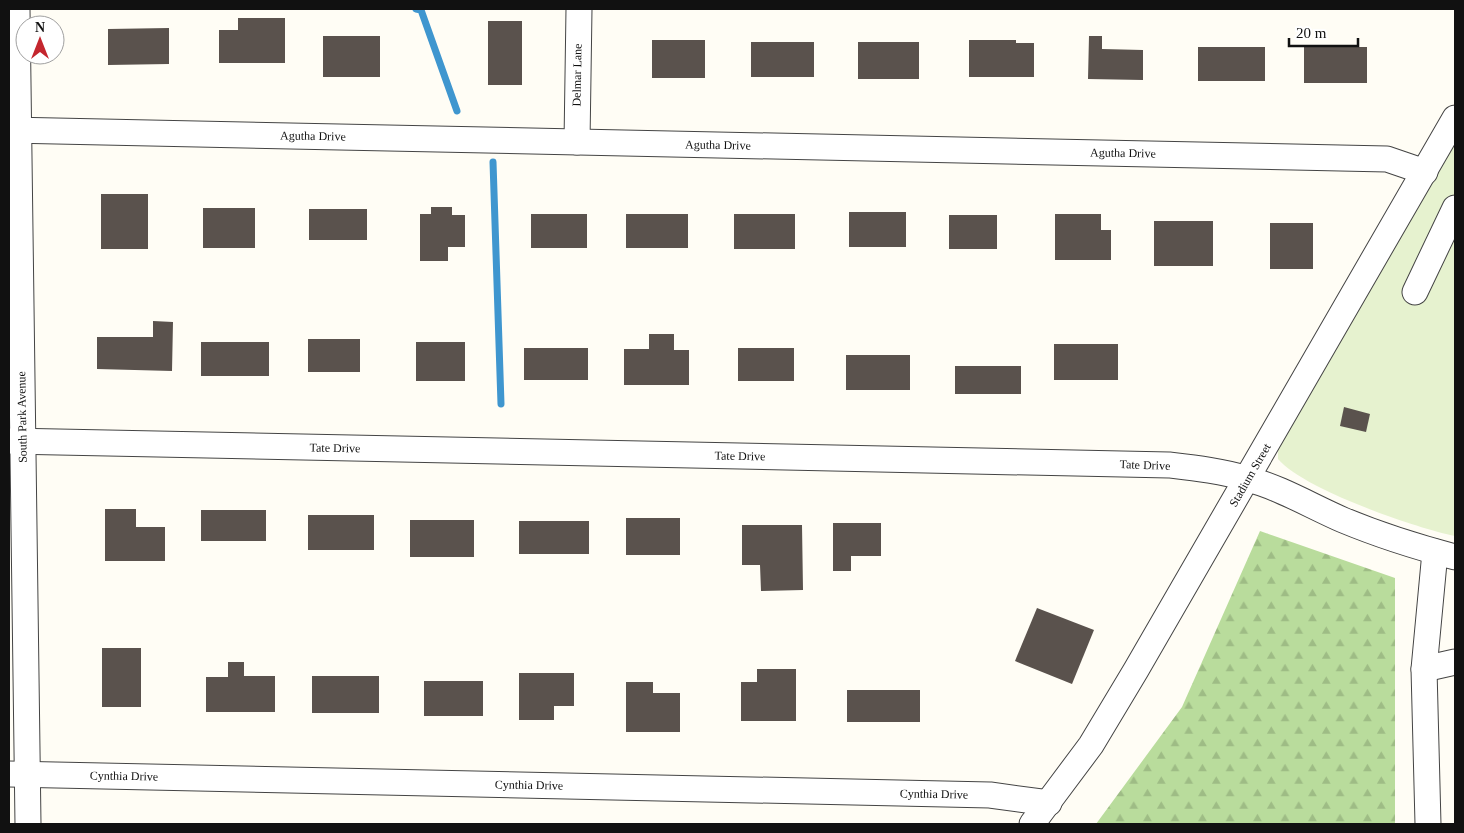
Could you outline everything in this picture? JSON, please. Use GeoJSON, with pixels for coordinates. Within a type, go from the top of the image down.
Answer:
{"type":"FeatureCollection","features":[{"type":"Feature","properties":{"kind":"street","name":"South Park Avenue"},"geometry":{"type":"LineString","coordinates":[[17,9],[13,130],[18,774],[28,824]]}},
{"type":"Feature","properties":{"kind":"street","name":"Delmar Lane"},"geometry":{"type":"LineString","coordinates":[[577,142],[579,9]]}},
{"type":"Feature","properties":{"kind":"street","name":"Stadium Street"},"geometry":{"type":"LineString","coordinates":[[1032,824],[1091,745],[1248,479],[1455,120]]}},
{"type":"Feature","properties":{"kind":"street","name":"Agutha Drive"},"geometry":{"type":"LineString","coordinates":[[13,130],[1387,159],[1425,172]]}},
{"type":"Feature","properties":{"kind":"street"},"geometry":{"type":"LineString","coordinates":[[1415,292],[1455,208]]}},
{"type":"Feature","properties":{"kind":"street","name":"Tate Drive"},"geometry":{"type":"LineString","coordinates":[[16,441],[1169,465],[1211,470],[1248,479],[1286,492],[1342,520],[1404,543],[1445,554]]}},
{"type":"Feature","properties":{"kind":"street"},"geometry":{"type":"LineString","coordinates":[[1428,824],[1424,669],[1445,554]]}},
{"type":"Feature","properties":{"kind":"street"},"geometry":{"type":"LineString","coordinates":[[1424,669],[1455,662]]}},
{"type":"Feature","properties":{"kind":"street","name":"Cynthia Drive"},"geometry":{"type":"LineString","coordinates":[[18,774],[990,795],[1049,803]]}},
{"type":"Feature","properties":{"kind":"green space"},"geometry":{"type":"Polygon","coordinates":[[[1455,135],[1455,536],[1388,516],[1311,483],[1291,471],[1278,459],[1278,449],[1455,135]]]}},
{"type":"Feature","properties":{"kind":"green space"},"geometry":{"type":"Polygon","coordinates":[[[1260,531],[1395,578],[1395,824],[1096,824],[1182,707],[1260,531]]]}},
{"type":"Feature","properties":{"kind":"building"},"geometry":{"type":"Polygon","coordinates":[[[238,18],[285,18],[285,63],[219,63],[219,30],[238,30],[238,18]]]}},
{"type":"Feature","properties":{"kind":"building"},"geometry":{"type":"Polygon","coordinates":[[[488,21],[522,21],[522,85],[488,85],[488,21]]]}},
{"type":"Feature","properties":{"kind":"building"},"geometry":{"type":"Polygon","coordinates":[[[169,28],[169,64],[108,65],[108,29],[169,28]]]}},
{"type":"Feature","properties":{"kind":"building"},"geometry":{"type":"Polygon","coordinates":[[[323,36],[380,36],[380,77],[323,77],[323,36]]]}},
{"type":"Feature","properties":{"kind":"building"},"geometry":{"type":"Polygon","coordinates":[[[1089,36],[1102,36],[1102,49],[1143,50],[1143,80],[1088,79],[1089,36]]]}},
{"type":"Feature","properties":{"kind":"building"},"geometry":{"type":"Polygon","coordinates":[[[652,40],[705,40],[705,78],[652,78],[652,40]]]}},
{"type":"Feature","properties":{"kind":"building"},"geometry":{"type":"Polygon","coordinates":[[[969,40],[1016,40],[1016,43],[1034,43],[1034,77],[969,77],[969,40]]]}},
{"type":"Feature","properties":{"kind":"building"},"geometry":{"type":"Polygon","coordinates":[[[751,42],[814,42],[814,77],[751,77],[751,42]]]}},
{"type":"Feature","properties":{"kind":"building"},"geometry":{"type":"Polygon","coordinates":[[[858,42],[919,42],[919,79],[858,79],[858,42]]]}},
{"type":"Feature","properties":{"kind":"building"},"geometry":{"type":"Polygon","coordinates":[[[1198,47],[1265,47],[1265,81],[1198,81],[1198,47]]]}},
{"type":"Feature","properties":{"kind":"building"},"geometry":{"type":"Polygon","coordinates":[[[1304,47],[1367,47],[1367,83],[1304,83],[1304,47]]]}},
{"type":"Feature","properties":{"kind":"building"},"geometry":{"type":"Polygon","coordinates":[[[101,194],[148,194],[148,249],[101,249],[101,194]]]}},
{"type":"Feature","properties":{"kind":"building"},"geometry":{"type":"Polygon","coordinates":[[[431,207],[452,207],[452,215],[465,215],[465,247],[448,247],[448,261],[420,261],[420,214],[431,214],[431,207]]]}},
{"type":"Feature","properties":{"kind":"building"},"geometry":{"type":"Polygon","coordinates":[[[203,208],[255,208],[255,248],[203,248],[203,208]]]}},
{"type":"Feature","properties":{"kind":"building"},"geometry":{"type":"Polygon","coordinates":[[[309,209],[367,209],[367,240],[309,240],[309,209]]]}},
{"type":"Feature","properties":{"kind":"building"},"geometry":{"type":"Polygon","coordinates":[[[849,212],[906,212],[906,247],[849,247],[849,212]]]}},
{"type":"Feature","properties":{"kind":"building"},"geometry":{"type":"Polygon","coordinates":[[[531,214],[587,214],[587,248],[531,248],[531,214]]]}},
{"type":"Feature","properties":{"kind":"building"},"geometry":{"type":"Polygon","coordinates":[[[626,214],[688,214],[688,248],[626,248],[626,214]]]}},
{"type":"Feature","properties":{"kind":"building"},"geometry":{"type":"Polygon","coordinates":[[[734,214],[795,214],[795,249],[734,249],[734,214]]]}},
{"type":"Feature","properties":{"kind":"building"},"geometry":{"type":"Polygon","coordinates":[[[1055,214],[1101,214],[1101,230],[1111,230],[1111,260],[1055,260],[1055,214]]]}},
{"type":"Feature","properties":{"kind":"building"},"geometry":{"type":"Polygon","coordinates":[[[949,215],[997,215],[997,249],[949,249],[949,215]]]}},
{"type":"Feature","properties":{"kind":"building"},"geometry":{"type":"Polygon","coordinates":[[[1154,221],[1213,221],[1213,266],[1154,266],[1154,221]]]}},
{"type":"Feature","properties":{"kind":"building"},"geometry":{"type":"Polygon","coordinates":[[[1270,223],[1313,223],[1313,269],[1270,269],[1270,223]]]}},
{"type":"Feature","properties":{"kind":"building"},"geometry":{"type":"Polygon","coordinates":[[[153,321],[173,322],[172,371],[97,369],[97,337],[153,337],[153,321]]]}},
{"type":"Feature","properties":{"kind":"building"},"geometry":{"type":"Polygon","coordinates":[[[649,334],[674,334],[674,350],[689,350],[689,385],[624,385],[624,349],[649,349],[649,334]]]}},
{"type":"Feature","properties":{"kind":"building"},"geometry":{"type":"Polygon","coordinates":[[[308,339],[360,339],[360,372],[308,372],[308,339]]]}},
{"type":"Feature","properties":{"kind":"building"},"geometry":{"type":"Polygon","coordinates":[[[201,342],[269,342],[269,376],[201,376],[201,342]]]}},
{"type":"Feature","properties":{"kind":"building"},"geometry":{"type":"Polygon","coordinates":[[[416,342],[465,342],[465,381],[416,381],[416,342]]]}},
{"type":"Feature","properties":{"kind":"building"},"geometry":{"type":"Polygon","coordinates":[[[1054,344],[1118,344],[1118,380],[1054,380],[1054,344]]]}},
{"type":"Feature","properties":{"kind":"building"},"geometry":{"type":"Polygon","coordinates":[[[524,348],[588,348],[588,380],[524,380],[524,348]]]}},
{"type":"Feature","properties":{"kind":"building"},"geometry":{"type":"Polygon","coordinates":[[[738,348],[794,348],[794,381],[738,381],[738,348]]]}},
{"type":"Feature","properties":{"kind":"building"},"geometry":{"type":"Polygon","coordinates":[[[846,355],[910,355],[910,390],[846,390],[846,355]]]}},
{"type":"Feature","properties":{"kind":"building"},"geometry":{"type":"Polygon","coordinates":[[[955,366],[1021,366],[1021,394],[955,394],[955,366]]]}},
{"type":"Feature","properties":{"kind":"building"},"geometry":{"type":"Polygon","coordinates":[[[1344,407],[1370,414],[1366,432],[1340,426],[1344,407]]]}},
{"type":"Feature","properties":{"kind":"building"},"geometry":{"type":"Polygon","coordinates":[[[105,509],[136,509],[136,527],[165,527],[165,561],[105,561],[105,509]]]}},
{"type":"Feature","properties":{"kind":"building"},"geometry":{"type":"Polygon","coordinates":[[[201,510],[266,510],[266,541],[201,541],[201,510]]]}},
{"type":"Feature","properties":{"kind":"building"},"geometry":{"type":"Polygon","coordinates":[[[308,515],[374,515],[374,550],[308,550],[308,515]]]}},
{"type":"Feature","properties":{"kind":"building"},"geometry":{"type":"Polygon","coordinates":[[[626,518],[680,518],[680,555],[626,555],[626,518]]]}},
{"type":"Feature","properties":{"kind":"building"},"geometry":{"type":"Polygon","coordinates":[[[410,520],[474,520],[474,557],[410,557],[410,520]]]}},
{"type":"Feature","properties":{"kind":"building"},"geometry":{"type":"Polygon","coordinates":[[[519,521],[589,521],[589,554],[519,554],[519,521]]]}},
{"type":"Feature","properties":{"kind":"building"},"geometry":{"type":"Polygon","coordinates":[[[833,523],[881,523],[881,556],[851,556],[851,571],[833,571],[833,523]]]}},
{"type":"Feature","properties":{"kind":"building"},"geometry":{"type":"Polygon","coordinates":[[[742,525],[802,525],[803,590],[761,591],[760,565],[742,565],[742,525]]]}},
{"type":"Feature","properties":{"kind":"building"},"geometry":{"type":"Polygon","coordinates":[[[1037,608],[1094,630],[1072,684],[1015,661],[1037,608]]]}},
{"type":"Feature","properties":{"kind":"building"},"geometry":{"type":"Polygon","coordinates":[[[102,648],[141,648],[141,707],[102,707],[102,648]]]}},
{"type":"Feature","properties":{"kind":"building"},"geometry":{"type":"Polygon","coordinates":[[[228,662],[244,662],[244,676],[275,676],[275,712],[206,712],[206,677],[228,677],[228,662]]]}},
{"type":"Feature","properties":{"kind":"building"},"geometry":{"type":"Polygon","coordinates":[[[757,669],[796,669],[796,721],[741,721],[741,682],[757,682],[757,669]]]}},
{"type":"Feature","properties":{"kind":"building"},"geometry":{"type":"Polygon","coordinates":[[[519,673],[574,673],[574,706],[554,706],[554,720],[519,720],[519,673]]]}},
{"type":"Feature","properties":{"kind":"building"},"geometry":{"type":"Polygon","coordinates":[[[312,676],[379,676],[379,713],[312,713],[312,676]]]}},
{"type":"Feature","properties":{"kind":"building"},"geometry":{"type":"Polygon","coordinates":[[[424,681],[483,681],[483,716],[424,716],[424,681]]]}},
{"type":"Feature","properties":{"kind":"building"},"geometry":{"type":"Polygon","coordinates":[[[626,682],[653,682],[653,693],[680,693],[680,732],[626,732],[626,682]]]}},
{"type":"Feature","properties":{"kind":"building"},"geometry":{"type":"Polygon","coordinates":[[[847,690],[920,690],[920,722],[847,722],[847,690]]]}},
{"type":"Feature","properties":{"kind":"waterway"},"geometry":{"type":"LineString","coordinates":[[416,9],[421,10],[457,111]]}},
{"type":"Feature","properties":{"kind":"waterway"},"geometry":{"type":"LineString","coordinates":[[493,162],[501,404]]}}]}
